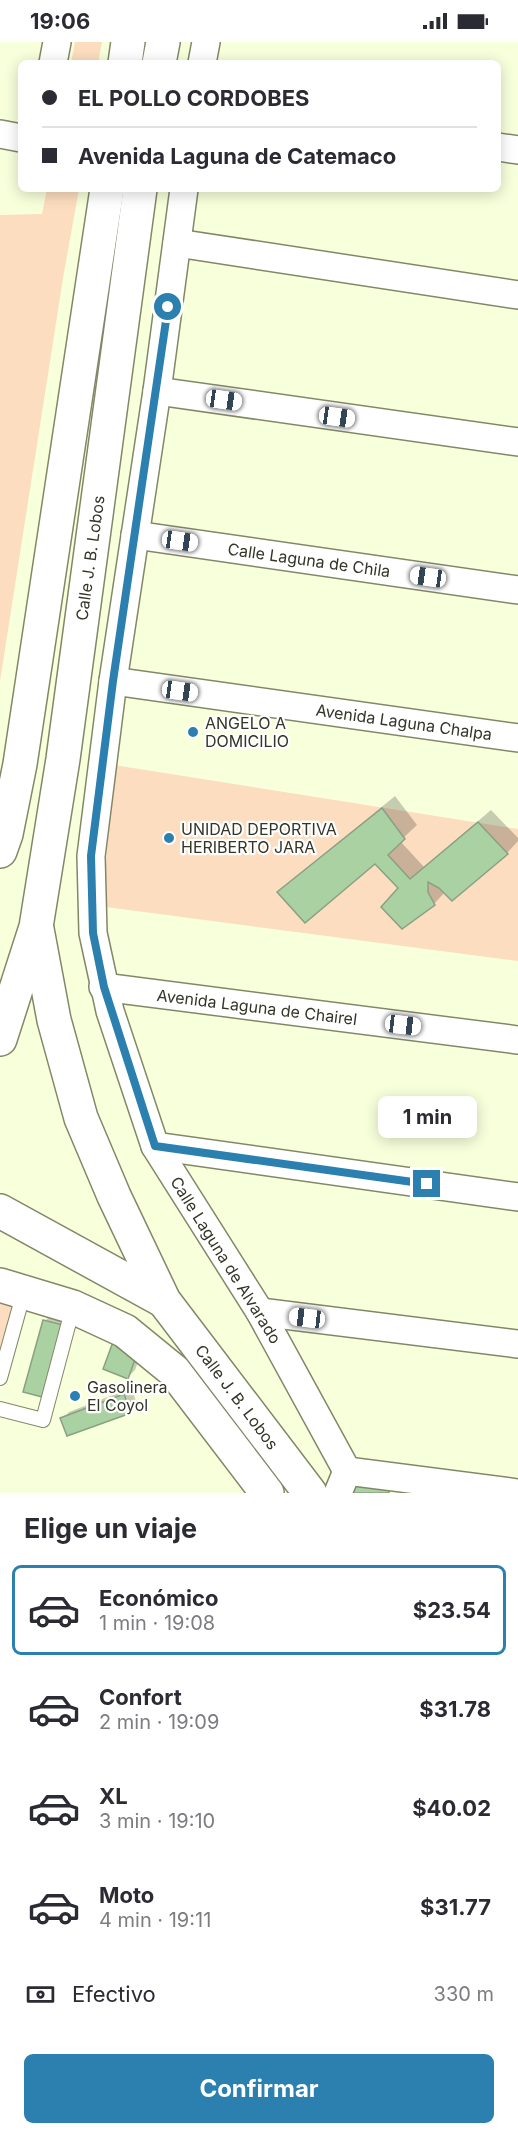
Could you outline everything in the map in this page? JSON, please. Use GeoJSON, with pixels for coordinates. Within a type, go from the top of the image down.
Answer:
{"type":"FeatureCollection","features":[{"type":"Feature","properties":{"kind":"main road"},"geometry":{"type":"LineString","coordinates":[[125,60],[128,42]]}},
{"type":"Feature","properties":{"kind":"main road"},"geometry":{"type":"LineString","coordinates":[[160,60],[163,42]]}},
{"type":"Feature","properties":{"kind":"main road"},"geometry":{"type":"LineString","coordinates":[[0,851],[6,834],[20,764],[107,192]]}},
{"type":"Feature","properties":{"kind":"main road","name":"Calle J. B. Lobos"},"geometry":{"type":"LineString","coordinates":[[36,927],[63,759],[140,192]]}},
{"type":"Feature","properties":{"kind":"main road"},"geometry":{"type":"LineString","coordinates":[[0,1039],[36,927]]}},
{"type":"Feature","properties":{"kind":"main road"},"geometry":{"type":"LineString","coordinates":[[36,927],[54,1020],[81,1119],[114,1196],[164,1301]]}},
{"type":"Feature","properties":{"kind":"main road"},"geometry":{"type":"LineString","coordinates":[[0,1211],[164,1301]]}},
{"type":"Feature","properties":{"kind":"main road","name":"Calle J. B. Lobos"},"geometry":{"type":"LineString","coordinates":[[10,1296],[73,1307],[125,1330],[174,1371],[267,1493]]}},
{"type":"Feature","properties":{"kind":"main road","name":"Calle J. B. Lobos"},"geometry":{"type":"LineString","coordinates":[[164,1301],[310,1493]]}},
{"type":"Feature","properties":{"kind":"street"},"geometry":{"type":"LineString","coordinates":[[54,60],[57,42]]}},
{"type":"Feature","properties":{"kind":"street"},"geometry":{"type":"LineString","coordinates":[[203,60],[206,42]]}},
{"type":"Feature","properties":{"kind":"street"},"geometry":{"type":"LineString","coordinates":[[0,134],[18,137]]}},
{"type":"Feature","properties":{"kind":"street"},"geometry":{"type":"LineString","coordinates":[[501,147],[518,150]]}},
{"type":"Feature","properties":{"kind":"street","name":"Calle Laguna de Alvarado"},"geometry":{"type":"LineString","coordinates":[[184,192],[157,391],[113,681],[91,856],[93,933],[104,987],[155,1146],[260,1312],[342,1482]]}},
{"type":"Feature","properties":{"kind":"street"},"geometry":{"type":"LineString","coordinates":[[177,243],[518,295]]}},
{"type":"Feature","properties":{"kind":"street"},"geometry":{"type":"LineString","coordinates":[[157,391],[518,442]]}},
{"type":"Feature","properties":{"kind":"street","name":"Calle Laguna de Chila"},"geometry":{"type":"LineString","coordinates":[[135,535],[518,590]]}},
{"type":"Feature","properties":{"kind":"street","name":"Avenida Laguna Chalpa"},"geometry":{"type":"LineString","coordinates":[[113,681],[518,738]]}},
{"type":"Feature","properties":{"kind":"street","name":"Avenida Laguna de Chairel"},"geometry":{"type":"LineString","coordinates":[[104,987],[518,1040]]}},
{"type":"Feature","properties":{"kind":"street"},"geometry":{"type":"LineString","coordinates":[[155,1146],[518,1197]]}},
{"type":"Feature","properties":{"kind":"street"},"geometry":{"type":"LineString","coordinates":[[260,1312],[518,1344]]}},
{"type":"Feature","properties":{"kind":"street"},"geometry":{"type":"LineString","coordinates":[[342,1482],[518,1493]]}},
{"type":"Feature","properties":{"kind":"lane"},"geometry":{"type":"LineString","coordinates":[[0,1378],[10,1296]]}},
{"type":"Feature","properties":{"kind":"lane"},"geometry":{"type":"LineString","coordinates":[[0,1408],[43,1420],[73,1307]]}},
{"type":"Feature","properties":{"kind":"shaded area"},"geometry":{"type":"Polygon","coordinates":[[[75,42],[102,42],[99,60],[72,60],[75,42]]]}},
{"type":"Feature","properties":{"kind":"shaded area"},"geometry":{"type":"Polygon","coordinates":[[[46,192],[78,192],[0,681],[0,215],[42,214],[46,192]]]}},
{"type":"Feature","properties":{"kind":"shaded area"},"geometry":{"type":"Polygon","coordinates":[[[114,765],[518,829],[518,961],[106,907],[105,872],[114,765]]]}},
{"type":"Feature","properties":{"kind":"shaded area"},"geometry":{"type":"Polygon","coordinates":[[[0,1301],[20,1306],[0,1360],[0,1301]]]}},
{"type":"Feature","properties":{"kind":"building"},"geometry":{"type":"Polygon","coordinates":[[[382,808],[405,839],[388,855],[410,879],[478,822],[508,854],[452,901],[439,888],[428,882],[428,892],[435,905],[402,929],[381,907],[398,888],[375,864],[305,923],[277,892],[382,808]]]}},
{"type":"Feature","properties":{"kind":"building"},"geometry":{"type":"Polygon","coordinates":[[[43,1320],[67,1326],[46,1398],[23,1392],[43,1320]]]}},
{"type":"Feature","properties":{"kind":"building"},"geometry":{"type":"Polygon","coordinates":[[[113,1342],[138,1351],[128,1379],[103,1369],[113,1342]]]}},
{"type":"Feature","properties":{"kind":"building"},"geometry":{"type":"Polygon","coordinates":[[[124,1394],[131,1413],[67,1436],[60,1418],[124,1394]]]}},
{"type":"Feature","properties":{"kind":"building"},"geometry":{"type":"Polygon","coordinates":[[[345,1481],[389,1488],[389,1493],[342,1493],[345,1481]]]}},
{"type":"Feature","properties":{"kind":"place","name":"ANGELO A DOMICILIO"},"geometry":{"type":"Point","coordinates":[193,732]}},
{"type":"Feature","properties":{"kind":"place","name":"UNIDAD DEPORTIVA HERIBERTO JARA"},"geometry":{"type":"Point","coordinates":[169,838]}},
{"type":"Feature","properties":{"kind":"place","name":"Gasolinera El Coyol"},"geometry":{"type":"Point","coordinates":[75,1396]}},
{"type":"Feature","properties":{"kind":"route"},"geometry":{"type":"LineString","coordinates":[[168,307],[113,681],[91,856],[93,933],[110,1011],[155,1146],[427,1184]]}}]}
